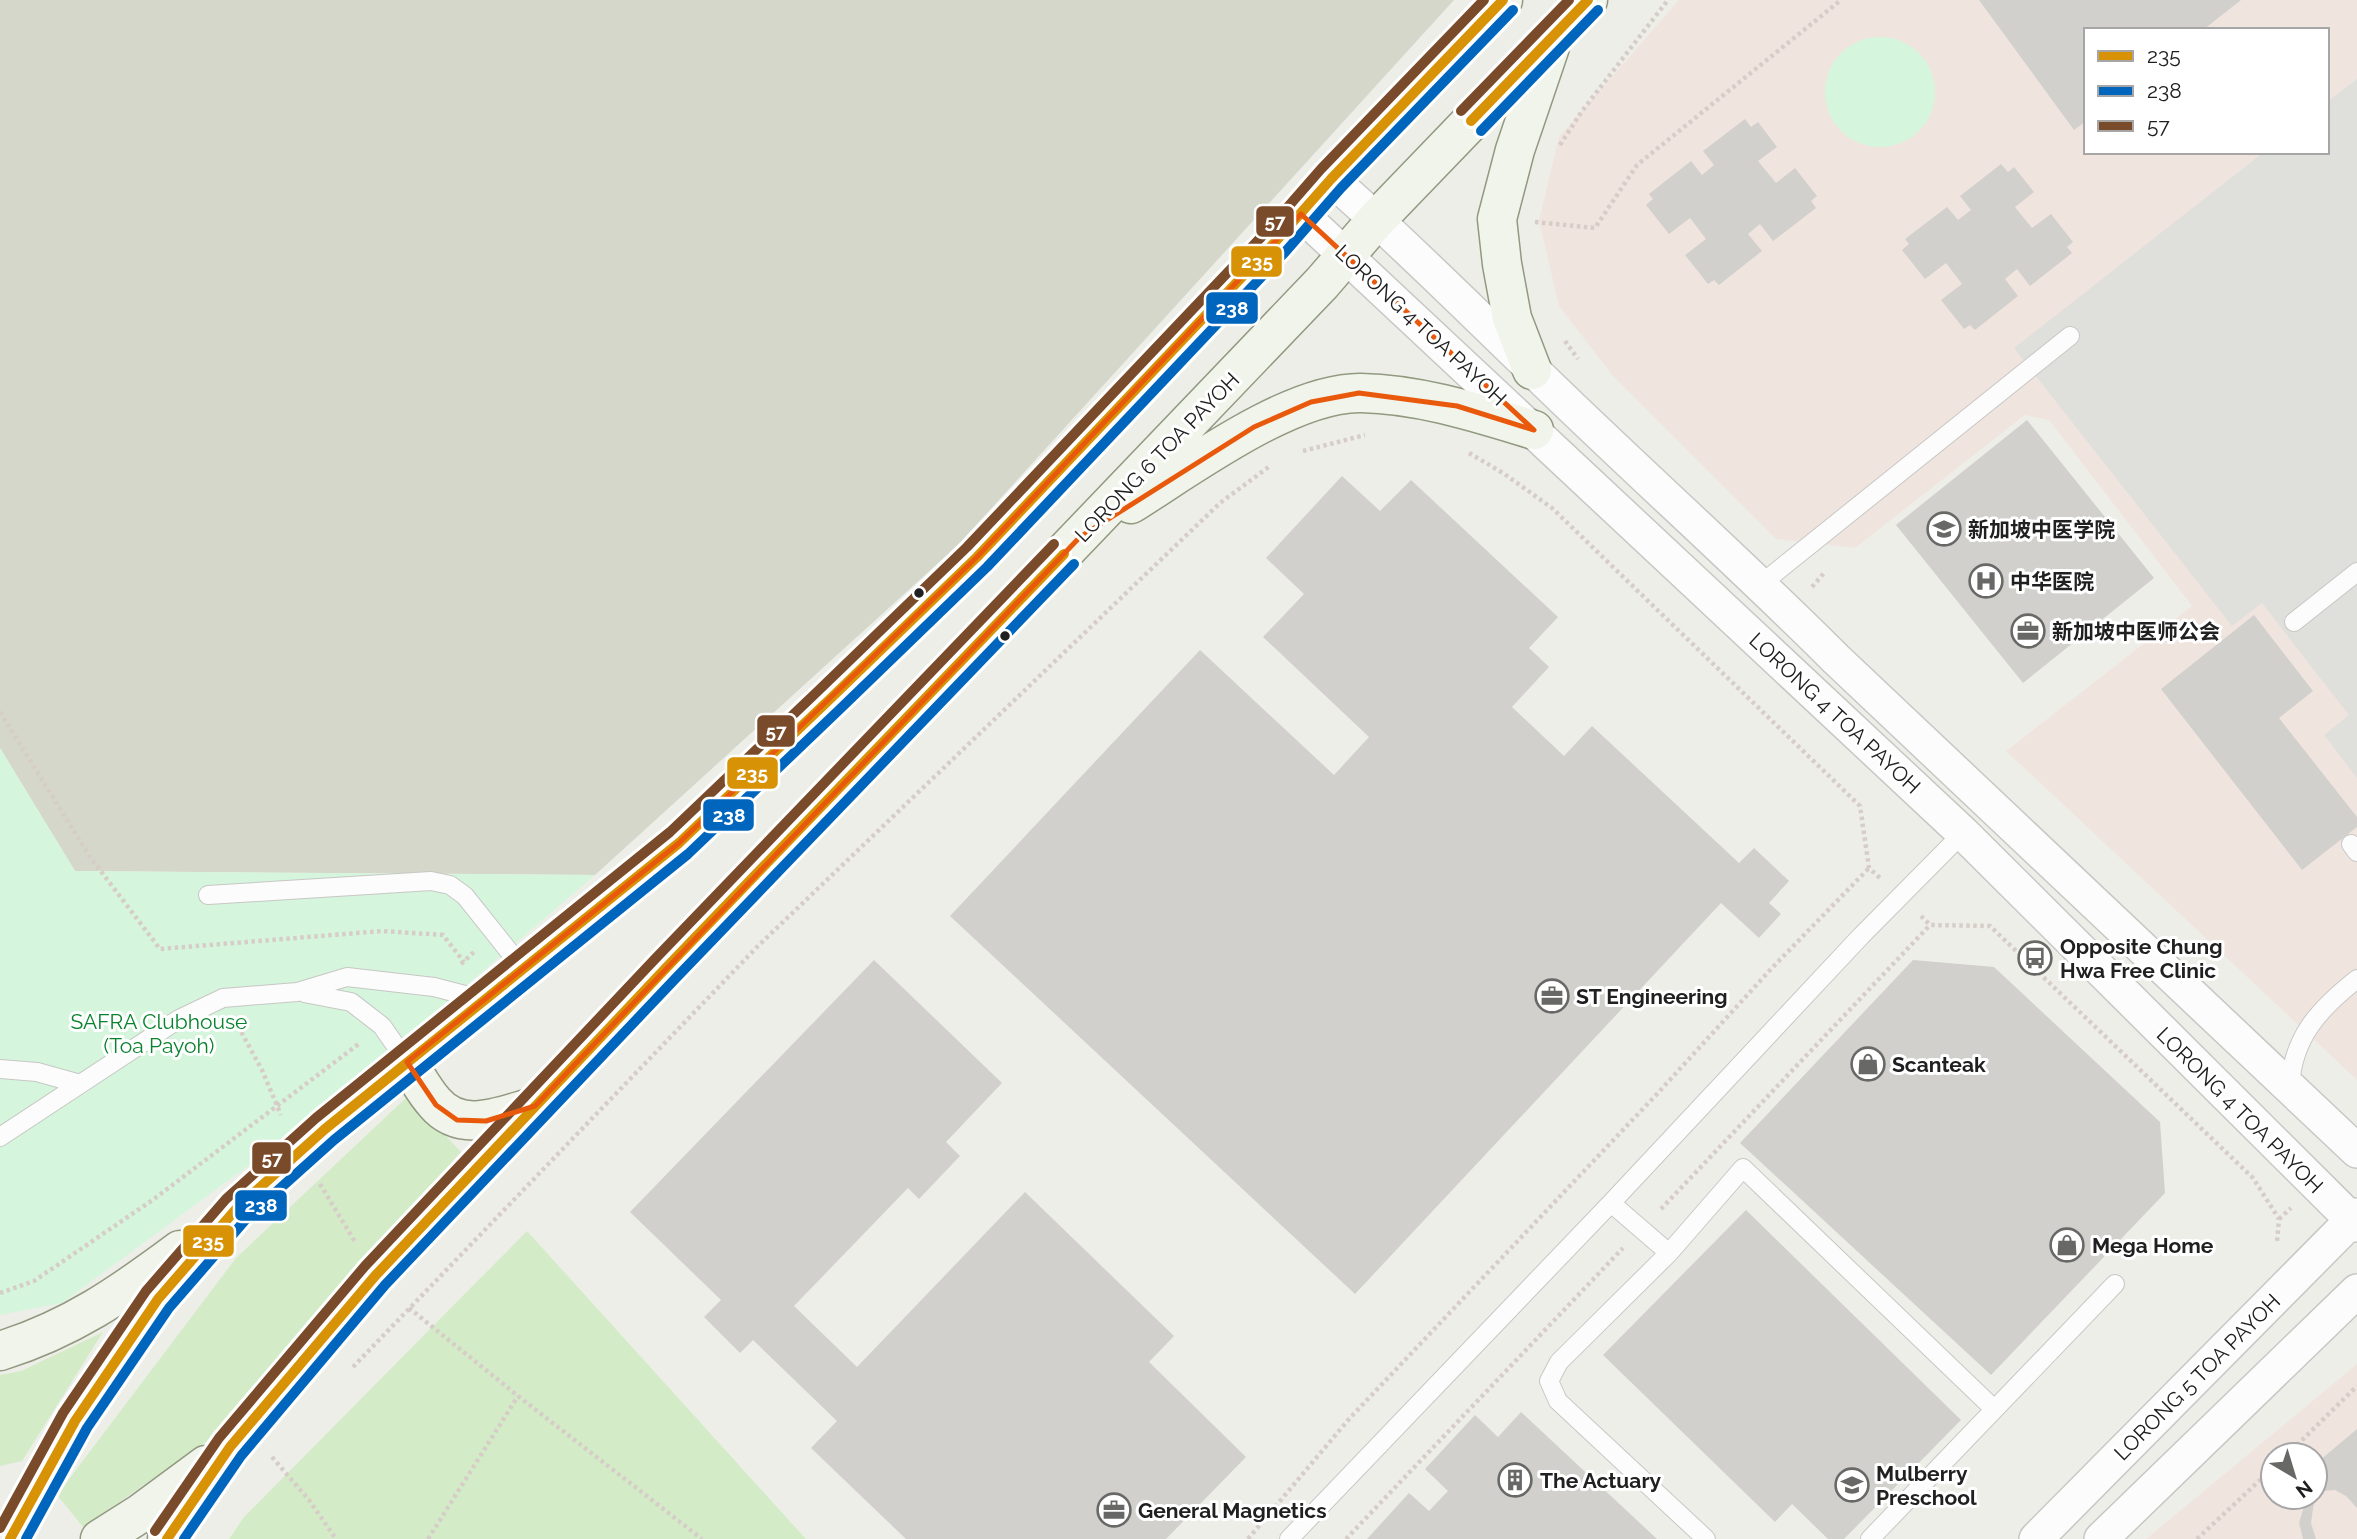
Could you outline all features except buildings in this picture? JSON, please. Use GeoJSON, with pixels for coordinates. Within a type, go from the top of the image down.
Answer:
{"type":"FeatureCollection","features":[{"type":"Feature","properties":{"kind":"main road"},"geometry":{"type":"LineString","coordinates":[[10,1539],[75,1421],[158,1299],[237,1209],[301,1150],[407,1062],[679,843],[986,547],[1503,0]]}},
{"type":"Feature","properties":{"kind":"main road","name":"LORONG 6 TOA PAYOH"},"geometry":{"type":"LineString","coordinates":[[167,1539],[246,1455],[375,1276],[1588,0]]}},
{"type":"Feature","properties":{"kind":"main road"},"geometry":{"type":"LineString","coordinates":[[1532,370],[1513,318],[1502,264],[1497,219],[1515,150],[1554,35]]}},
{"type":"Feature","properties":{"kind":"main road"},"geometry":{"type":"LineString","coordinates":[[1080,537],[1254,427],[1311,401],[1359,393],[1410,399],[1457,406],[1534,429]]}},
{"type":"Feature","properties":{"kind":"main road"},"geometry":{"type":"LineString","coordinates":[[407,1062],[436,1105],[457,1120],[486,1121],[535,1106]]}},
{"type":"Feature","properties":{"kind":"main road"},"geometry":{"type":"LineString","coordinates":[[0,1351],[69,1325],[121,1294],[237,1209]]}},
{"type":"Feature","properties":{"kind":"main road"},"geometry":{"type":"LineString","coordinates":[[100,1539],[246,1455]]}},
{"type":"Feature","properties":{"kind":"street","name":"LORONG 4 TOA PAYOH"},"geometry":{"type":"LineString","coordinates":[[1331,179],[1377,219],[1532,370],[2357,1151]]}},
{"type":"Feature","properties":{"kind":"street","name":"LORONG 4 TOA PAYOH"},"geometry":{"type":"LineString","coordinates":[[1301,214],[1963,833],[2355,1220]]}},
{"type":"Feature","properties":{"kind":"street","name":"LORONG 5 TOA PAYOH"},"geometry":{"type":"LineString","coordinates":[[2036,1539],[2355,1220]]}},
{"type":"Feature","properties":{"kind":"street"},"geometry":{"type":"LineString","coordinates":[[2101,1539],[2357,1291]]}},
{"type":"Feature","properties":{"kind":"lane"},"geometry":{"type":"LineString","coordinates":[[1761,584],[2070,336]]}},
{"type":"Feature","properties":{"kind":"lane"},"geometry":{"type":"LineString","coordinates":[[2294,622],[2357,572]]}},
{"type":"Feature","properties":{"kind":"lane"},"geometry":{"type":"LineString","coordinates":[[1289,1539],[1611,1203],[1861,936],[1963,833]]}},
{"type":"Feature","properties":{"kind":"lane"},"geometry":{"type":"LineString","coordinates":[[208,895],[431,881],[450,885],[466,896],[524,970]]}},
{"type":"Feature","properties":{"kind":"lane"},"geometry":{"type":"LineString","coordinates":[[0,1136],[179,1019],[223,999],[297,992],[347,977],[433,987],[484,1000]]}},
{"type":"Feature","properties":{"kind":"lane"},"geometry":{"type":"LineString","coordinates":[[2290,1086],[2291,1063],[2297,1045],[2318,1016],[2357,979]]}},
{"type":"Feature","properties":{"kind":"lane"},"geometry":{"type":"LineString","coordinates":[[297,992],[351,1002],[382,1026],[407,1062]]}},
{"type":"Feature","properties":{"kind":"lane"},"geometry":{"type":"LineString","coordinates":[[0,1069],[37,1072],[80,1084]]}},
{"type":"Feature","properties":{"kind":"lane"},"geometry":{"type":"LineString","coordinates":[[1706,1539],[1558,1401],[1549,1381],[1559,1362],[1669,1253],[1743,1168],[1994,1409]]}},
{"type":"Feature","properties":{"kind":"lane"},"geometry":{"type":"LineString","coordinates":[[1611,1203],[1669,1253]]}},
{"type":"Feature","properties":{"kind":"lane"},"geometry":{"type":"LineString","coordinates":[[1870,1539],[2115,1284]]}},
{"type":"Feature","properties":{"kind":"path"},"geometry":{"type":"LineString","coordinates":[[1556,153],[1582,111],[1668,0]]}},
{"type":"Feature","properties":{"kind":"path"},"geometry":{"type":"LineString","coordinates":[[1497,219],[1595,228],[1637,164],[1841,0]]}},
{"type":"Feature","properties":{"kind":"path"},"geometry":{"type":"LineString","coordinates":[[1298,452],[1363,435],[1374,435]]}},
{"type":"Feature","properties":{"kind":"path"},"geometry":{"type":"LineString","coordinates":[[1248,1539],[1349,1419],[1657,1094],[1779,960],[1869,869],[1860,806],[1552,508],[1503,473],[1468,453]]}},
{"type":"Feature","properties":{"kind":"path"},"geometry":{"type":"LineString","coordinates":[[344,1376],[758,946],[1220,503],[1275,463]]}},
{"type":"Feature","properties":{"kind":"path"},"geometry":{"type":"LineString","coordinates":[[1930,925],[1990,926],[2253,1178],[2279,1219],[2276,1248]]}},
{"type":"Feature","properties":{"kind":"path"},"geometry":{"type":"LineString","coordinates":[[433,987],[495,934]]}},
{"type":"Feature","properties":{"kind":"path"},"geometry":{"type":"LineString","coordinates":[[0,1293],[34,1281],[154,1199],[382,1026]]}},
{"type":"Feature","properties":{"kind":"path"},"geometry":{"type":"LineString","coordinates":[[252,1049],[276,1107],[375,1276]]}},
{"type":"Feature","properties":{"kind":"path"},"geometry":{"type":"LineString","coordinates":[[410,1309],[702,1539]]}},
{"type":"Feature","properties":{"kind":"path"},"geometry":{"type":"LineString","coordinates":[[2301,1441],[2357,1386]]}},
{"type":"Feature","properties":{"kind":"path"},"geometry":{"type":"LineString","coordinates":[[428,1539],[518,1396]]}},
{"type":"Feature","properties":{"kind":"path"},"geometry":{"type":"LineString","coordinates":[[246,1455],[269,1453],[309,1500],[336,1539]]}},
{"type":"Feature","properties":{"kind":"path"},"geometry":{"type":"LineString","coordinates":[[2197,1539],[2259,1481]]}},
{"type":"Feature","properties":{"kind":"highlighted area"},"geometry":{"type":"Polygon","coordinates":[[[1301,214],[1534,430],[1457,406],[1359,393],[1311,402],[1254,427],[1080,537],[535,1106],[486,1121],[457,1120],[436,1105],[407,1062],[679,843],[977,557],[1301,214]]]}},
{"type":"Feature","properties":{"kind":"shaded area"},"geometry":{"type":"Polygon","coordinates":[[[0,0],[1454,0],[958,545],[595,875],[75,871],[0,748],[0,0]]]}},
{"type":"Feature","properties":{"kind":"shaded area"},"geometry":{"type":"Polygon","coordinates":[[[1679,0],[2357,0],[2357,1080],[2006,751],[2192,606],[2049,420],[2025,415],[1855,548],[1776,539],[1613,376],[1559,306],[1539,221],[1559,137],[1679,0]]]}},
{"type":"Feature","properties":{"kind":"shaded area"},"geometry":{"type":"Polygon","coordinates":[[[2357,79],[2357,778],[2324,735],[2349,715],[2262,603],[2232,626],[2014,348],[2261,154],[2329,154],[2329,100],[2357,79]]]}},
{"type":"Feature","properties":{"kind":"shaded area"},"geometry":{"type":"Polygon","coordinates":[[[2357,1364],[2357,1539],[2146,1539],[2259,1445],[2259,1511],[2329,1511],[2329,1441],[2264,1441],[2357,1364]]]}},
{"type":"Feature","properties":{"kind":"green space"},"geometry":{"type":"Polygon","coordinates":[[[1880,37],[1901,41],[1919,53],[1931,71],[1935,92],[1931,113],[1919,131],[1901,143],[1880,147],[1859,143],[1841,131],[1829,113],[1825,92],[1829,71],[1841,53],[1859,41],[1880,37]]]}},
{"type":"Feature","properties":{"kind":"green space","name":"SAFRA Clubhouse (Toa Payoh)"},"geometry":{"type":"Polygon","coordinates":[[[0,748],[75,871],[595,875],[309,1121],[62,1303],[0,1315],[0,748]]]}},
{"type":"Feature","properties":{"kind":"green space"},"geometry":{"type":"Polygon","coordinates":[[[408,1096],[461,1152],[209,1440],[83,1527],[57,1495],[236,1258],[408,1096]]]}},
{"type":"Feature","properties":{"kind":"green space"},"geometry":{"type":"Polygon","coordinates":[[[527,1231],[806,1539],[229,1539],[244,1517],[527,1231]]]}},
{"type":"Feature","properties":{"kind":"green space"},"geometry":{"type":"Polygon","coordinates":[[[103,1332],[22,1461],[0,1466],[0,1375],[21,1371],[103,1332]]]}},
{"type":"Feature","properties":{"kind":"transit line","name":"57"},"geometry":{"type":"LineString","coordinates":[[0,1528],[63,1413],[146,1291],[226,1199],[316,1118],[670,832],[819,690],[967,547],[1266,232],[1321,169],[1484,0]]}},
{"type":"Feature","properties":{"kind":"transit line","name":"235"},"geometry":{"type":"LineString","coordinates":[[10,1539],[75,1421],[158,1299],[237,1208],[325,1129],[679,843],[829,700],[977,557],[1276,241],[1331,179],[1503,0]]}},
{"type":"Feature","properties":{"kind":"transit line","name":"57"},"geometry":{"type":"LineString","coordinates":[[1461,111],[1569,0]]}},
{"type":"Feature","properties":{"kind":"transit line","name":"235"},"geometry":{"type":"LineString","coordinates":[[1471,121],[1588,0]]}},
{"type":"Feature","properties":{"kind":"transit line","name":"238"},"geometry":{"type":"LineString","coordinates":[[26,1539],[87,1428],[169,1308],[247,1218],[334,1140],[688,854],[839,710],[987,567],[1286,251],[1341,188],[1513,10]]}},
{"type":"Feature","properties":{"kind":"transit line","name":"238"},"geometry":{"type":"LineString","coordinates":[[1481,131],[1598,10]]}},
{"type":"Feature","properties":{"kind":"transit line","name":"57"},"geometry":{"type":"LineString","coordinates":[[155,1531],[219,1438],[365,1266],[655,959],[1054,544]]}},
{"type":"Feature","properties":{"kind":"transit line","name":"235"},"geometry":{"type":"LineString","coordinates":[[167,1539],[230,1447],[375,1276],[665,969],[1064,554]]}},
{"type":"Feature","properties":{"kind":"transit line","name":"238"},"geometry":{"type":"LineString","coordinates":[[184,1539],[241,1456],[385,1285],[1074,564]]}},
{"type":"Feature","properties":{"kind":"place","name":"新加坡中医学院"},"geometry":{"type":"Point","coordinates":[1944,529]}},
{"type":"Feature","properties":{"kind":"place","name":"中华医院"},"geometry":{"type":"Point","coordinates":[1986,581]}},
{"type":"Feature","properties":{"kind":"place","name":"新加坡中医师公会"},"geometry":{"type":"Point","coordinates":[2028,631]}},
{"type":"Feature","properties":{"kind":"place","name":"Opposite Chung Hwa Free Clinic"},"geometry":{"type":"Point","coordinates":[2035,958]}},
{"type":"Feature","properties":{"kind":"place","name":"ST Engineering"},"geometry":{"type":"Point","coordinates":[1552,996]}},
{"type":"Feature","properties":{"kind":"place","name":"Scanteak"},"geometry":{"type":"Point","coordinates":[1868,1064]}},
{"type":"Feature","properties":{"kind":"place","name":"Mega Home"},"geometry":{"type":"Point","coordinates":[2067,1245]}},
{"type":"Feature","properties":{"kind":"place","name":"The Actuary"},"geometry":{"type":"Point","coordinates":[1515,1480]}},
{"type":"Feature","properties":{"kind":"place","name":"Mulberry Preschool"},"geometry":{"type":"Point","coordinates":[1852,1485]}},
{"type":"Feature","properties":{"kind":"place","name":"General Magnetics"},"geometry":{"type":"Point","coordinates":[1114,1510]}}]}
